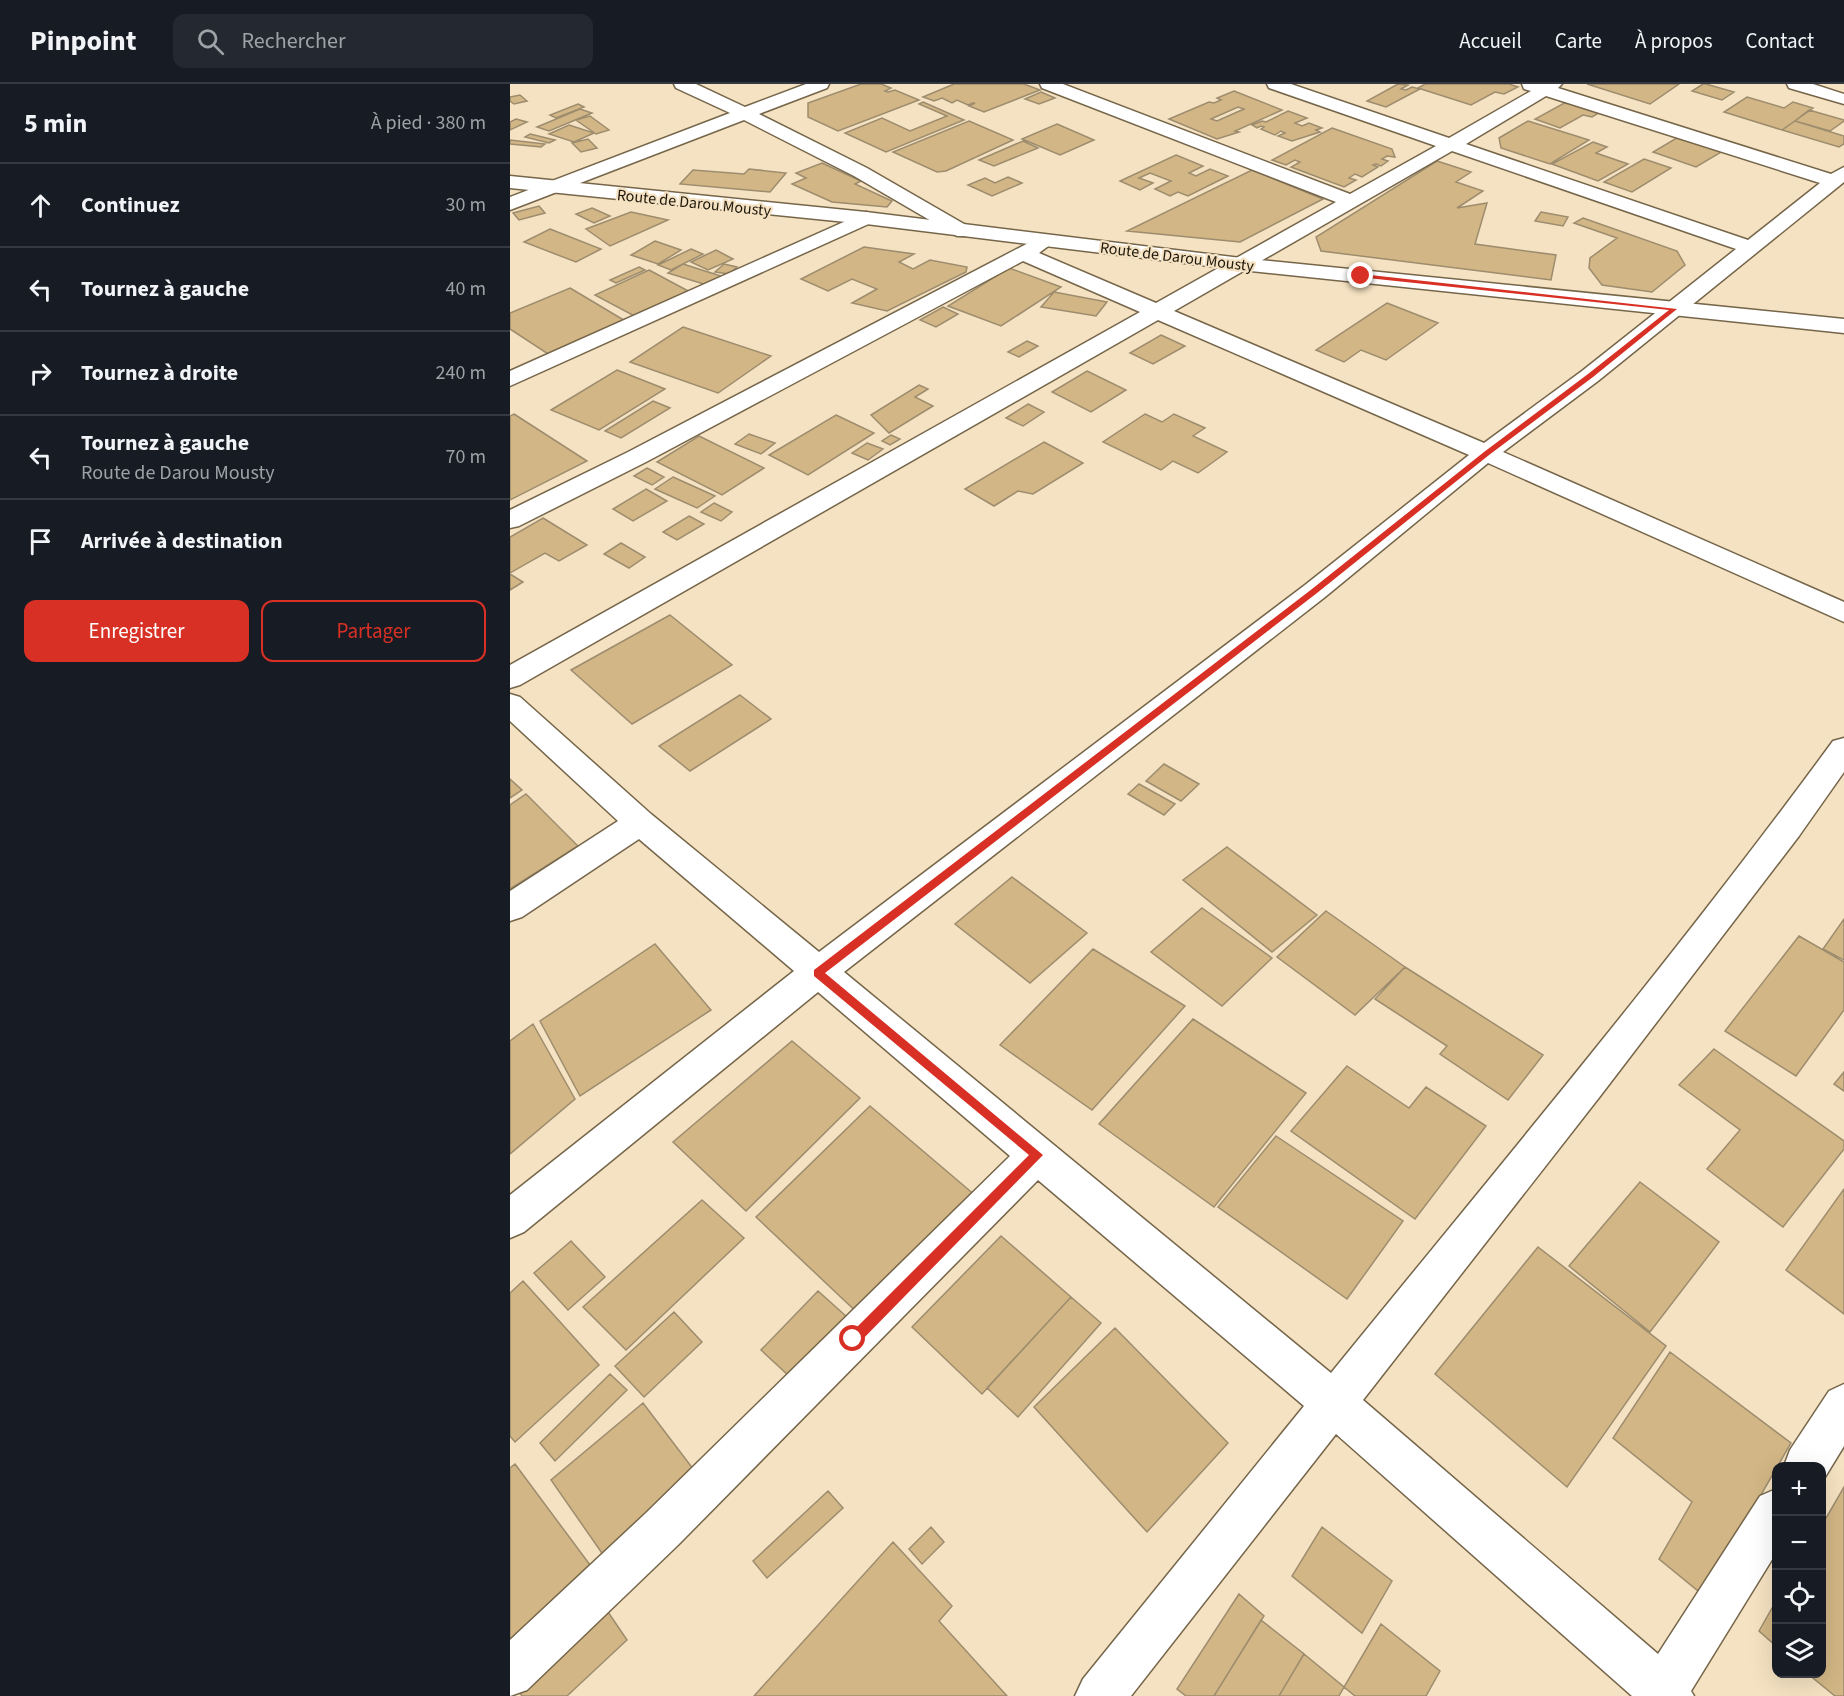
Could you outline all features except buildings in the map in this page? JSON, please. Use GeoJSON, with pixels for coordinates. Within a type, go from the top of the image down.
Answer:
{"type":"FeatureCollection","features":[{"type":"Feature","properties":{"kind":"street"},"geometry":{"type":"LineString","coordinates":[[682,84],[745,113],[897,191],[964,232]]}},
{"type":"Feature","properties":{"kind":"street"},"geometry":{"type":"LineString","coordinates":[[510,204],[822,84]]}},
{"type":"Feature","properties":{"kind":"street"},"geometry":{"type":"LineString","coordinates":[[1048,84],[1352,201]]}},
{"type":"Feature","properties":{"kind":"street"},"geometry":{"type":"LineString","coordinates":[[1275,84],[1751,248]]}},
{"type":"Feature","properties":{"kind":"street"},"geometry":{"type":"LineString","coordinates":[[1795,84],[1844,99]]}},
{"type":"Feature","properties":{"kind":"street"},"geometry":{"type":"LineString","coordinates":[[510,678],[1452,144],[1542,86],[1838,177]]}},
{"type":"Feature","properties":{"kind":"street"},"geometry":{"type":"LineString","coordinates":[[510,1219],[817,973],[1315,591],[1486,453],[1590,376],[1838,177]]}},
{"type":"Feature","properties":{"kind":"street","name":"Route de Darou Mousty"},"geometry":{"type":"LineString","coordinates":[[510,182],[866,218],[964,232],[1241,264],[1844,326]]}},
{"type":"Feature","properties":{"kind":"street"},"geometry":{"type":"LineString","coordinates":[[510,379],[866,218]]}},
{"type":"Feature","properties":{"kind":"street"},"geometry":{"type":"LineString","coordinates":[[510,520],[637,457],[1048,241]]}},
{"type":"Feature","properties":{"kind":"street"},"geometry":{"type":"LineString","coordinates":[[1022,253],[1486,453],[1844,613]]}},
{"type":"Feature","properties":{"kind":"street"},"geometry":{"type":"LineString","coordinates":[[510,704],[640,822],[817,973],[1334,1404],[1664,1694],[1774,1516]]}},
{"type":"Feature","properties":{"kind":"street"},"geometry":{"type":"LineString","coordinates":[[1101,1696],[1788,827],[1844,749]]}},
{"type":"Feature","properties":{"kind":"street"},"geometry":{"type":"LineString","coordinates":[[510,908],[640,822]]}},
{"type":"Feature","properties":{"kind":"street"},"geometry":{"type":"LineString","coordinates":[[510,1673],[671,1521],[1037,1155]]}},
{"type":"Feature","properties":{"kind":"street"},"geometry":{"type":"LineString","coordinates":[[1809,1462],[1844,1406]]}},
{"type":"Feature","properties":{"kind":"route"},"geometry":{"type":"LineString","coordinates":[[853,1339],[1037,1155],[817,973],[1315,591],[1486,453],[1590,376],[1674,309],[1361,276]]}}]}
